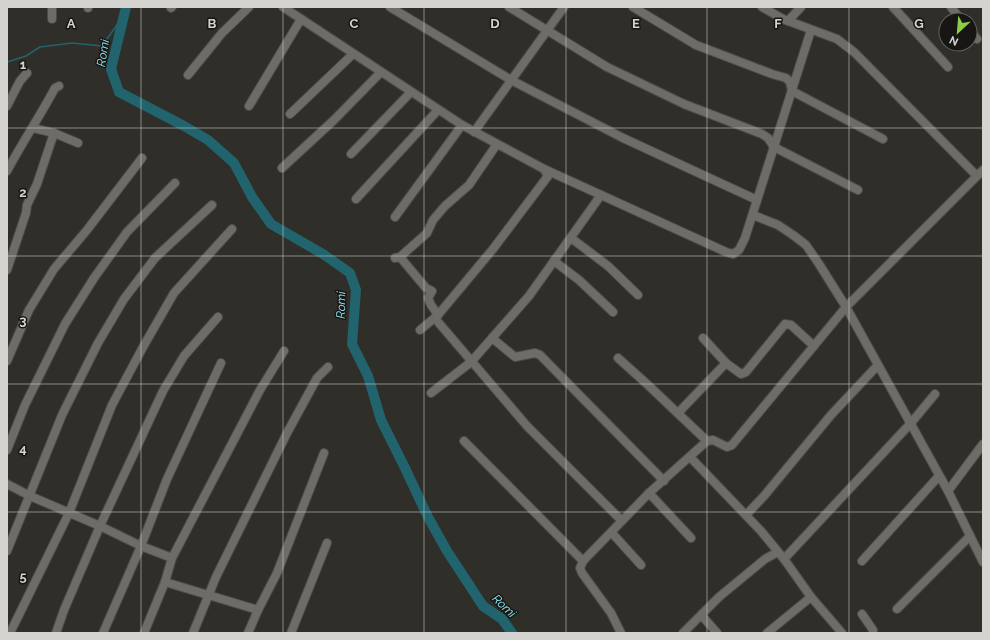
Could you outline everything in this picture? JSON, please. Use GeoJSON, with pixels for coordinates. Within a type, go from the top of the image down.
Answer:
{"type":"FeatureCollection","features":[{"type":"Feature","properties":{"kind":"street"},"geometry":{"type":"LineString","coordinates":[[52,7],[52,19]]}},
{"type":"Feature","properties":{"kind":"street"},"geometry":{"type":"LineString","coordinates":[[188,75],[222,33],[249,7]]}},
{"type":"Feature","properties":{"kind":"street"},"geometry":{"type":"LineString","coordinates":[[283,7],[438,110],[474,132],[544,169],[719,249],[734,254],[739,250],[745,238],[811,30]]}},
{"type":"Feature","properties":{"kind":"street"},"geometry":{"type":"LineString","coordinates":[[390,7],[511,80],[622,138],[757,200]]}},
{"type":"Feature","properties":{"kind":"street"},"geometry":{"type":"LineString","coordinates":[[509,7],[607,68],[684,104],[762,134],[768,138],[774,147],[858,190]]}},
{"type":"Feature","properties":{"kind":"street"},"geometry":{"type":"LineString","coordinates":[[474,132],[564,7]]}},
{"type":"Feature","properties":{"kind":"street"},"geometry":{"type":"LineString","coordinates":[[633,7],[696,45],[765,72],[786,78],[790,82],[792,91],[882,139]]}},
{"type":"Feature","properties":{"kind":"street"},"geometry":{"type":"LineString","coordinates":[[621,633],[611,613],[582,573],[580,568],[583,561],[617,528],[622,519],[707,441],[714,440],[728,447],[730,446],[846,307],[981,172],[854,52],[837,39],[788,21],[762,7]]}},
{"type":"Feature","properties":{"kind":"street"},"geometry":{"type":"LineString","coordinates":[[788,21],[801,7]]}},
{"type":"Feature","properties":{"kind":"street"},"geometry":{"type":"LineString","coordinates":[[893,7],[948,67]]}},
{"type":"Feature","properties":{"kind":"street"},"geometry":{"type":"LineString","coordinates":[[249,106],[301,19]]}},
{"type":"Feature","properties":{"kind":"street"},"geometry":{"type":"LineString","coordinates":[[290,114],[353,54]]}},
{"type":"Feature","properties":{"kind":"street"},"geometry":{"type":"LineString","coordinates":[[282,168],[334,120],[381,72]]}},
{"type":"Feature","properties":{"kind":"street"},"geometry":{"type":"LineString","coordinates":[[7,106],[20,81],[27,73]]}},
{"type":"Feature","properties":{"kind":"street"},"geometry":{"type":"LineString","coordinates":[[7,171],[19,148],[33,128],[56,88],[59,86]]}},
{"type":"Feature","properties":{"kind":"street"},"geometry":{"type":"LineString","coordinates":[[351,154],[411,92]]}},
{"type":"Feature","properties":{"kind":"street"},"geometry":{"type":"LineString","coordinates":[[356,199],[438,110]]}},
{"type":"Feature","properties":{"kind":"street"},"geometry":{"type":"LineString","coordinates":[[395,217],[462,125]]}},
{"type":"Feature","properties":{"kind":"street"},"geometry":{"type":"LineString","coordinates":[[33,128],[54,133],[78,143]]}},
{"type":"Feature","properties":{"kind":"street"},"geometry":{"type":"LineString","coordinates":[[7,270],[26,214],[26,205],[37,184],[54,133]]}},
{"type":"Feature","properties":{"kind":"street"},"geometry":{"type":"LineString","coordinates":[[497,144],[469,185],[445,206],[433,220],[427,233],[400,256],[426,288],[432,292],[428,298],[438,315],[436,318],[438,322],[471,362],[527,426],[622,519]]}},
{"type":"Feature","properties":{"kind":"street"},"geometry":{"type":"LineString","coordinates":[[7,361],[29,310],[54,269],[142,158]]}},
{"type":"Feature","properties":{"kind":"street"},"geometry":{"type":"LineString","coordinates":[[420,330],[438,315],[493,249],[548,176],[544,169]]}},
{"type":"Feature","properties":{"kind":"street"},"geometry":{"type":"LineString","coordinates":[[7,450],[25,405],[65,324],[94,278],[128,232],[175,183]]}},
{"type":"Feature","properties":{"kind":"street"},"geometry":{"type":"LineString","coordinates":[[430,394],[471,362],[529,296],[601,195]]}},
{"type":"Feature","properties":{"kind":"street"},"geometry":{"type":"LineString","coordinates":[[7,551],[62,415],[98,343],[124,299],[155,258],[212,205]]}},
{"type":"Feature","properties":{"kind":"street"},"geometry":{"type":"LineString","coordinates":[[752,215],[778,225],[806,245],[846,307],[948,490],[983,562]]}},
{"type":"Feature","properties":{"kind":"street"},"geometry":{"type":"LineString","coordinates":[[10,633],[69,513],[112,405],[151,333],[174,293],[232,229]]}},
{"type":"Feature","properties":{"kind":"street"},"geometry":{"type":"LineString","coordinates":[[571,238],[608,266],[638,295]]}},
{"type":"Feature","properties":{"kind":"street"},"geometry":{"type":"LineString","coordinates":[[554,261],[579,280],[613,312]]}},
{"type":"Feature","properties":{"kind":"street"},"geometry":{"type":"LineString","coordinates":[[56,633],[64,610],[100,526],[163,391],[184,356],[218,317]]}},
{"type":"Feature","properties":{"kind":"street"},"geometry":{"type":"LineString","coordinates":[[703,338],[726,362],[741,374],[744,374],[785,324],[791,325],[814,346]]}},
{"type":"Feature","properties":{"kind":"street"},"geometry":{"type":"LineString","coordinates":[[492,338],[515,357],[535,353],[540,355],[664,481]]}},
{"type":"Feature","properties":{"kind":"street"},"geometry":{"type":"LineString","coordinates":[[144,633],[165,582],[172,558],[257,396],[284,350]]}},
{"type":"Feature","properties":{"kind":"street"},"geometry":{"type":"LineString","coordinates":[[618,358],[707,441]]}},
{"type":"Feature","properties":{"kind":"street"},"geometry":{"type":"LineString","coordinates":[[678,413],[726,362]]}},
{"type":"Feature","properties":{"kind":"street"},"geometry":{"type":"LineString","coordinates":[[103,633],[141,546],[167,479],[221,363]]}},
{"type":"Feature","properties":{"kind":"street"},"geometry":{"type":"LineString","coordinates":[[746,515],[764,496],[831,415],[878,365]]}},
{"type":"Feature","properties":{"kind":"street"},"geometry":{"type":"LineString","coordinates":[[193,633],[216,577],[287,433],[317,378],[328,367]]}},
{"type":"Feature","properties":{"kind":"street"},"geometry":{"type":"LineString","coordinates":[[784,559],[935,394]]}},
{"type":"Feature","properties":{"kind":"street"},"geometry":{"type":"LineString","coordinates":[[464,441],[583,561]]}},
{"type":"Feature","properties":{"kind":"street"},"geometry":{"type":"LineString","coordinates":[[948,490],[983,444]]}},
{"type":"Feature","properties":{"kind":"street"},"geometry":{"type":"LineString","coordinates":[[248,633],[277,573],[324,453]]}},
{"type":"Feature","properties":{"kind":"street"},"geometry":{"type":"LineString","coordinates":[[690,457],[746,515],[778,552],[811,597],[842,633]]}},
{"type":"Feature","properties":{"kind":"street"},"geometry":{"type":"LineString","coordinates":[[862,561],[939,476]]}},
{"type":"Feature","properties":{"kind":"street"},"geometry":{"type":"LineString","coordinates":[[7,484],[30,496],[100,526],[141,546],[172,558]]}},
{"type":"Feature","properties":{"kind":"street"},"geometry":{"type":"LineString","coordinates":[[649,493],[691,538]]}},
{"type":"Feature","properties":{"kind":"street"},"geometry":{"type":"LineString","coordinates":[[612,533],[641,565]]}},
{"type":"Feature","properties":{"kind":"street"},"geometry":{"type":"LineString","coordinates":[[897,609],[970,536]]}},
{"type":"Feature","properties":{"kind":"street"},"geometry":{"type":"LineString","coordinates":[[291,633],[326,544]]}},
{"type":"Feature","properties":{"kind":"street"},"geometry":{"type":"LineString","coordinates":[[683,633],[719,597],[764,558],[778,552]]}},
{"type":"Feature","properties":{"kind":"street"},"geometry":{"type":"LineString","coordinates":[[165,582],[258,610]]}},
{"type":"Feature","properties":{"kind":"street"},"geometry":{"type":"LineString","coordinates":[[767,633],[811,597]]}},
{"type":"Feature","properties":{"kind":"street"},"geometry":{"type":"LineString","coordinates":[[702,614],[717,633]]}},
{"type":"Feature","properties":{"kind":"street"},"geometry":{"type":"LineString","coordinates":[[862,614],[873,630],[873,633]]}},
{"type":"Feature","properties":{"kind":"waterway","name":"Romi"},"geometry":{"type":"LineString","coordinates":[[126,7],[111,69],[119,92],[208,140],[234,163],[252,197],[271,224],[323,254],[350,273],[356,290],[352,344],[368,376],[381,420],[428,517],[447,551],[483,606],[502,619],[512,633]]}},
{"type":"Feature","properties":{"kind":"waterway"},"geometry":{"type":"LineString","coordinates":[[7,62],[26,56],[40,47],[72,43],[102,46],[124,15]]}}]}
